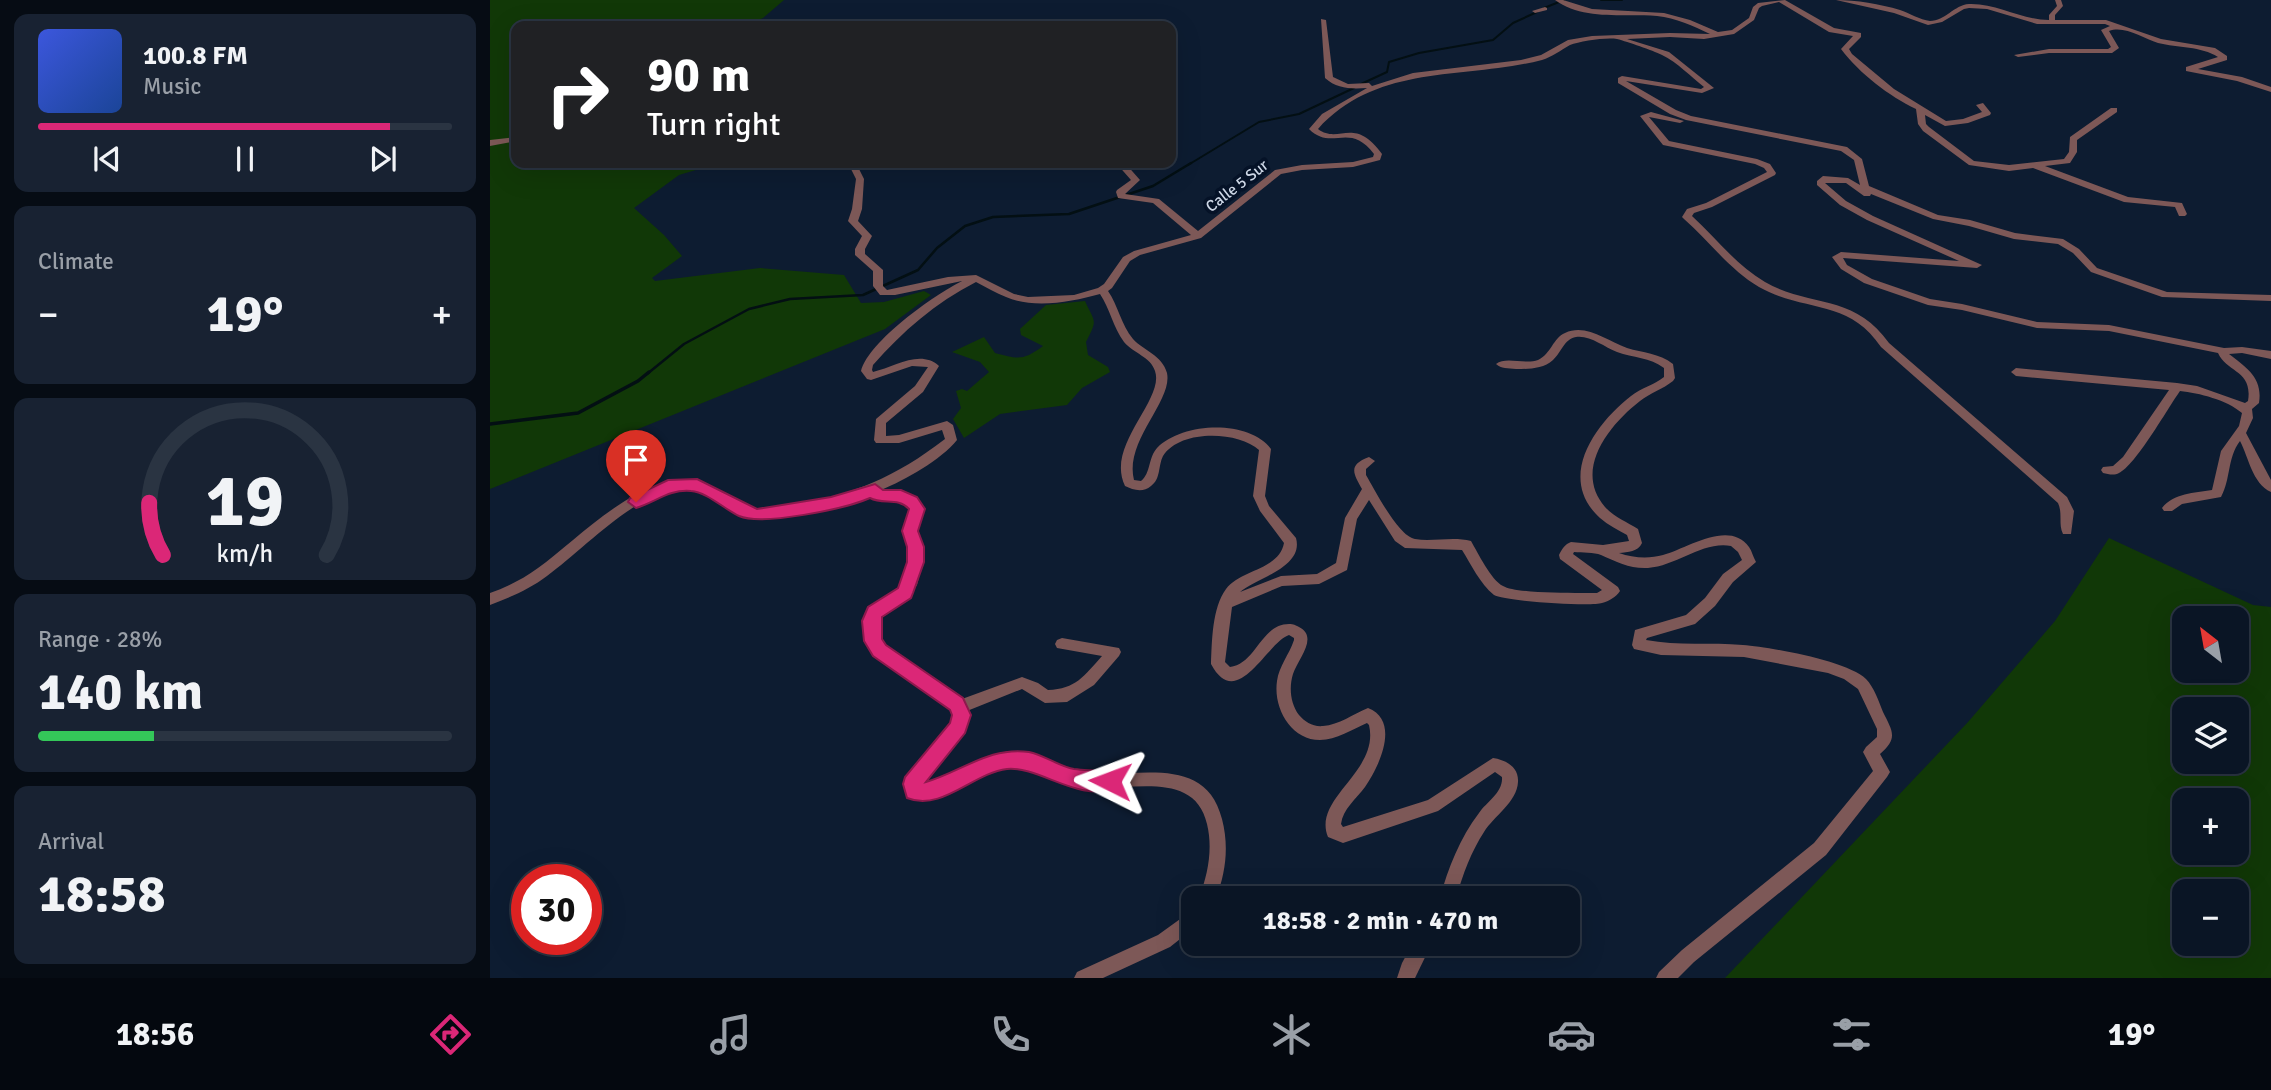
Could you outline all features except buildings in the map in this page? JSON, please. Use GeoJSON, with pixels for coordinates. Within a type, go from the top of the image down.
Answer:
{"type":"FeatureCollection","features":[{"type":"Feature","properties":{"kind":"street"},"geometry":{"type":"LineString","coordinates":[[1559,1],[1606,12],[1659,14],[1719,35],[1734,32],[1748,22],[1760,4],[1779,0],[1832,30],[1858,35],[1845,51],[1899,97],[1945,124],[1965,121],[1987,113],[1980,105]]}},
{"type":"Feature","properties":{"kind":"street"},"geometry":{"type":"LineString","coordinates":[[1839,0],[1896,10],[1928,23],[1969,6],[1988,7],[2037,22],[2106,22],[2160,41],[2212,50],[2224,58],[2189,69],[2239,79],[2271,90]]}},
{"type":"Feature","properties":{"kind":"street"},"geometry":{"type":"LineString","coordinates":[[2052,21],[2052,15],[2060,6],[2058,0]]}},
{"type":"Feature","properties":{"kind":"street"},"geometry":{"type":"LineString","coordinates":[[1535,11],[1545,9]]}},
{"type":"Feature","properties":{"kind":"street"},"geometry":{"type":"LineString","coordinates":[[1323,20],[1329,78],[1336,84],[1351,87],[1393,81]]}},
{"type":"Feature","properties":{"kind":"street"},"geometry":{"type":"LineString","coordinates":[[2018,55],[2109,51],[2115,48],[2105,30],[2116,26]]}},
{"type":"Feature","properties":{"kind":"street","name":"Calle 5 Sur"},"geometry":{"type":"LineString","coordinates":[[1102,290],[1108,286],[1126,259],[1142,251],[1198,236],[1278,172],[1290,168],[1370,161],[1377,158],[1378,154],[1370,140],[1360,135],[1323,135],[1313,129],[1325,116],[1357,95],[1393,81],[1431,71],[1521,62],[1544,57],[1571,42],[1614,36],[1719,35]]}},
{"type":"Feature","properties":{"kind":"street"},"geometry":{"type":"LineString","coordinates":[[1614,36],[1666,54],[1710,89],[1702,91],[1620,79],[1673,112],[1689,118],[1844,149],[1858,159],[1865,188],[1884,197],[1937,218],[1970,223],[2014,236],[2060,242],[2076,251],[2094,270],[2166,295],[2271,298]]}},
{"type":"Feature","properties":{"kind":"street"},"geometry":{"type":"LineString","coordinates":[[1920,108],[1922,124],[1926,129],[1969,162],[1991,167],[2036,166],[2067,161],[2073,152],[2073,139],[2114,110]]}},
{"type":"Feature","properties":{"kind":"street"},"geometry":{"type":"LineString","coordinates":[[1689,118],[1685,121],[1651,114],[1643,116],[1666,142],[1757,162],[1767,166],[1772,173],[1709,205],[1690,211],[1687,217],[1760,284],[1848,312],[1870,325],[1892,352],[2008,449],[2063,500],[2068,511],[2067,531]]}},
{"type":"Feature","properties":{"kind":"street"},"geometry":{"type":"LineString","coordinates":[[490,143],[511,140]]}},
{"type":"Feature","properties":{"kind":"street"},"geometry":{"type":"LineString","coordinates":[[2036,166],[2127,200],[2179,205],[2182,214]]}},
{"type":"Feature","properties":{"kind":"street"},"geometry":{"type":"LineString","coordinates":[[854,168],[860,179],[853,221],[867,236],[860,248],[860,255],[877,267],[880,274],[879,288],[884,293],[899,292],[960,277],[976,278],[1010,296],[1028,300],[1074,298],[1102,290],[1110,300],[1131,343],[1157,363],[1162,378],[1161,388],[1130,454],[1126,472],[1129,483],[1139,486],[1146,484],[1163,449],[1191,436],[1219,431],[1242,435],[1258,442],[1265,449],[1259,496],[1264,508],[1291,542],[1292,547],[1281,563],[1246,578],[1229,594],[1218,660],[1223,672],[1232,675],[1247,669],[1278,632],[1295,630],[1301,635],[1301,643],[1286,674],[1282,695],[1291,716],[1306,729],[1317,733],[1327,732],[1368,715],[1379,725],[1377,740],[1361,779],[1339,807],[1332,822],[1336,833],[1343,835],[1432,806],[1493,765],[1502,767],[1511,782],[1508,792],[1495,804],[1469,843],[1451,886]]}},
{"type":"Feature","properties":{"kind":"street"},"geometry":{"type":"LineString","coordinates":[[1125,168],[1136,180],[1120,192],[1122,198],[1156,201],[1198,236]]}},
{"type":"Feature","properties":{"kind":"street"},"geometry":{"type":"LineString","coordinates":[[1884,197],[1874,197],[1840,179],[1823,179],[1820,183],[1843,202],[1869,217],[1977,265],[1841,255],[1837,257],[1844,267],[1868,281],[1928,302],[2038,325],[2109,328],[2224,351],[2242,350],[2271,355]]}},
{"type":"Feature","properties":{"kind":"street"},"geometry":{"type":"LineString","coordinates":[[490,599],[521,587],[636,502],[668,486],[697,485],[745,512],[757,515],[857,498],[927,461],[951,440],[947,425],[934,426],[899,442],[880,440],[880,422],[919,388],[934,366],[928,362],[916,361],[871,376],[866,371],[868,365],[906,322],[942,294],[976,278]]}},
{"type":"Feature","properties":{"kind":"street"},"geometry":{"type":"LineString","coordinates":[[1369,461],[1360,467],[1360,475],[1400,537],[1410,544],[1466,545],[1489,581],[1500,592],[1539,597],[1599,599],[1613,591],[1565,555],[1571,547],[1603,550],[1630,547],[1636,542],[1633,532],[1601,512],[1589,493],[1586,464],[1594,441],[1635,398],[1659,387],[1669,378],[1669,367],[1661,360],[1646,354],[1623,350],[1581,334],[1571,334],[1563,338],[1549,359],[1540,364],[1501,364]]}},
{"type":"Feature","properties":{"kind":"street"},"geometry":{"type":"LineString","coordinates":[[2224,351],[2223,355],[2254,382],[2256,391],[2253,403],[2241,406]]}},
{"type":"Feature","properties":{"kind":"street"},"geometry":{"type":"LineString","coordinates":[[2016,372],[2193,389],[2241,406],[2248,412],[2248,419],[2241,434],[2230,446],[2223,464],[2222,485],[2217,494],[2179,500],[2168,508]]}},
{"type":"Feature","properties":{"kind":"street"},"geometry":{"type":"LineString","coordinates":[[2107,470],[2116,470],[2127,460],[2177,387]]}},
{"type":"Feature","properties":{"kind":"street"},"geometry":{"type":"LineString","coordinates":[[2241,434],[2250,444],[2262,478],[2271,487]]}},
{"type":"Feature","properties":{"kind":"street"},"geometry":{"type":"LineString","coordinates":[[875,489],[876,495],[901,496],[912,501],[917,509],[910,531],[917,557],[908,589],[901,596],[878,608],[872,617],[873,641],[879,651],[959,707],[961,715],[958,727],[913,784],[914,791],[922,793],[942,788],[987,765],[1008,760],[1031,762],[1052,772],[1085,780],[1173,781],[1188,785],[1204,800],[1218,835],[1217,872],[1212,886]]}},
{"type":"Feature","properties":{"kind":"street"},"geometry":{"type":"LineString","coordinates":[[1226,603],[1281,581],[1319,579],[1342,566],[1351,518],[1369,489]]}},
{"type":"Feature","properties":{"kind":"street"},"geometry":{"type":"LineString","coordinates":[[1603,550],[1615,559],[1648,562],[1665,560],[1717,539],[1734,542],[1747,552],[1749,562],[1728,578],[1710,602],[1690,620],[1640,634],[1639,645],[1744,651],[1828,667],[1849,674],[1863,685],[1884,729],[1885,740],[1871,752],[1882,772],[1820,849],[1688,956],[1665,978]]}},
{"type":"Feature","properties":{"kind":"street"},"geometry":{"type":"LineString","coordinates":[[959,707],[1022,683],[1033,687],[1045,697],[1067,696],[1089,681],[1114,652],[1062,644]]}},
{"type":"Feature","properties":{"kind":"street"},"geometry":{"type":"LineString","coordinates":[[1083,978],[1164,941],[1181,927]]}},
{"type":"Feature","properties":{"kind":"street"},"geometry":{"type":"LineString","coordinates":[[1406,978],[1416,956]]}},
{"type":"Feature","properties":{"kind":"green space"},"geometry":{"type":"Polygon","coordinates":[[[490,0],[784,0],[756,21],[511,21],[511,168],[703,168],[679,175],[634,208],[664,235],[682,256],[652,278],[655,281],[760,268],[844,275],[861,303],[884,302],[924,291],[931,295],[885,329],[490,489],[490,0]]]}},
{"type":"Feature","properties":{"kind":"green space"},"geometry":{"type":"Polygon","coordinates":[[[1085,301],[1094,321],[1086,342],[1088,355],[1108,367],[1110,372],[1082,388],[1067,405],[1000,414],[964,438],[953,419],[961,408],[956,391],[967,391],[989,372],[980,362],[952,352],[984,337],[995,353],[1025,356],[1043,346],[1021,335],[1020,329],[1046,305],[1085,301]]]}},
{"type":"Feature","properties":{"kind":"green space"},"geometry":{"type":"Polygon","coordinates":[[[2109,538],[2253,605],[2271,607],[2271,978],[1725,978],[1968,722],[2055,621],[2109,538]]]}},
{"type":"Feature","properties":{"kind":"waterway"},"geometry":{"type":"LineString","coordinates":[[1544,8],[1564,0]]}},
{"type":"Feature","properties":{"kind":"waterway"},"geometry":{"type":"LineString","coordinates":[[1601,0],[1622,0]]}},
{"type":"Feature","properties":{"kind":"waterway"},"geometry":{"type":"LineString","coordinates":[[1361,84],[1387,72],[1389,62],[1419,53],[1493,40],[1513,23],[1537,12]]}},
{"type":"Feature","properties":{"kind":"waterway"},"geometry":{"type":"LineString","coordinates":[[1188,165],[1259,122],[1299,114],[1354,88]]}},
{"type":"Feature","properties":{"kind":"waterway"},"geometry":{"type":"LineString","coordinates":[[647,374],[684,344],[749,309],[790,299],[863,295],[918,270],[937,248],[965,226],[993,217],[1069,214],[1153,186],[1191,163]]}},
{"type":"Feature","properties":{"kind":"waterway"},"geometry":{"type":"LineString","coordinates":[[490,424],[578,413],[638,381],[649,372]]}},
{"type":"Feature","properties":{"kind":"route"},"geometry":{"type":"LineString","coordinates":[[636,502],[668,486],[697,485],[745,512],[757,515],[857,498],[875,489],[876,495],[901,496],[912,501],[917,509],[910,531],[917,557],[910,584],[905,593],[874,612],[871,621],[873,641],[879,651],[957,704],[961,711],[958,727],[923,769],[913,784],[914,791],[922,793],[942,788],[987,765],[1008,760],[1031,762],[1074,779],[1110,781]]}}]}
